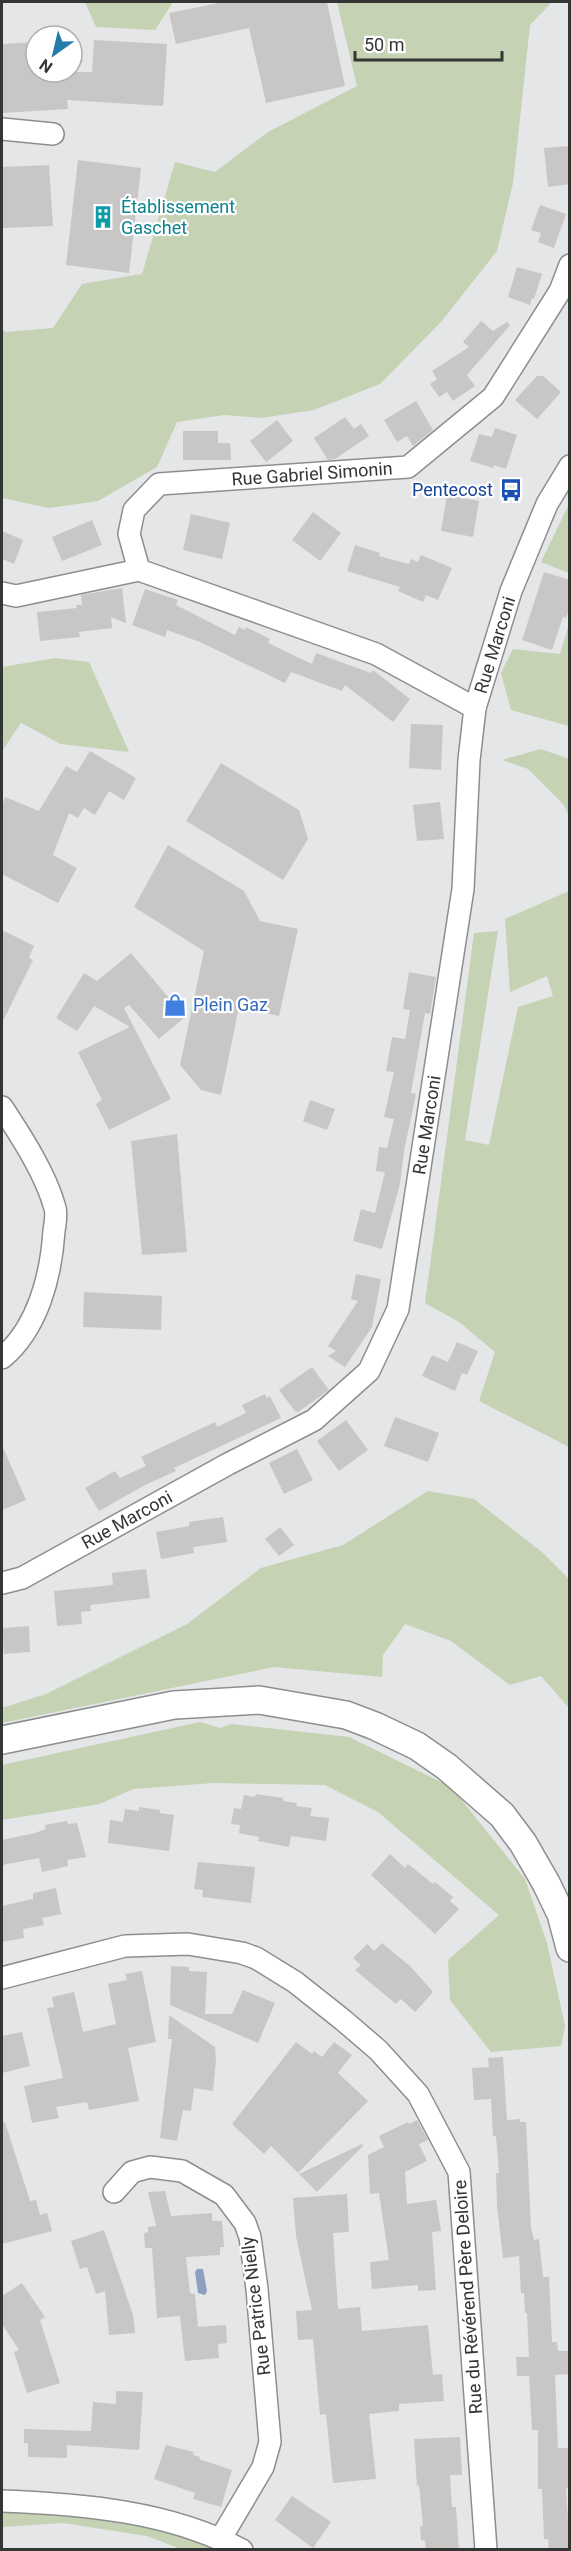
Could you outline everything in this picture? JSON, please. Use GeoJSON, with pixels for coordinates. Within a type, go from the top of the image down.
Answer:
{"type":"FeatureCollection","features":[{"type":"Feature","properties":{"kind":"main road"},"geometry":{"type":"LineString","coordinates":[[2,1740],[174,1705],[259,1700],[346,1715],[417,1746],[447,1767],[502,1815],[523,1843],[546,1883],[569,1938]]}},
{"type":"Feature","properties":{"kind":"street"},"geometry":{"type":"LineString","coordinates":[[2,129],[53,134]]}},
{"type":"Feature","properties":{"kind":"street","name":"Rue Gabriel Simonin"},"geometry":{"type":"LineString","coordinates":[[140,570],[129,534],[134,510],[159,484],[408,467],[493,397],[560,291],[570,265]]}},
{"type":"Feature","properties":{"kind":"street","name":"Rue Marconi"},"geometry":{"type":"LineString","coordinates":[[2,1583],[22,1578],[228,1464],[314,1420],[369,1371],[398,1309],[463,889],[469,760],[475,708],[512,591],[547,504],[570,466]]}},
{"type":"Feature","properties":{"kind":"street"},"geometry":{"type":"LineString","coordinates":[[2,593],[16,596],[140,570],[376,654],[475,708]]}},
{"type":"Feature","properties":{"kind":"street"},"geometry":{"type":"LineString","coordinates":[[2,1107],[28,1146],[56,1209],[52,1250],[44,1292],[32,1321],[2,1358]]}},
{"type":"Feature","properties":{"kind":"street","name":"Rue du Révérend Père Deloire"},"geometry":{"type":"LineString","coordinates":[[2,1978],[125,1947],[188,1944],[242,1953],[256,1958],[295,1982],[343,2020],[378,2050],[418,2094],[459,2172],[486,2550]]}},
{"type":"Feature","properties":{"kind":"street","name":"Rue Patrice Nielly"},"geometry":{"type":"LineString","coordinates":[[114,2192],[132,2172],[150,2167],[182,2171],[224,2195],[245,2223],[250,2237],[257,2289],[270,2442],[263,2467],[221,2538]]}},
{"type":"Feature","properties":{"kind":"street"},"geometry":{"type":"LineString","coordinates":[[2,2501],[116,2509],[221,2538],[242,2550]]}},
{"type":"Feature","properties":{"kind":"green space"},"geometry":{"type":"Polygon","coordinates":[[[85,2],[173,2],[155,30],[96,27],[85,2]]]}},
{"type":"Feature","properties":{"kind":"green space"},"geometry":{"type":"Polygon","coordinates":[[[337,2],[552,2],[530,25],[513,183],[497,251],[441,322],[380,384],[314,410],[261,418],[224,415],[177,422],[157,467],[98,501],[49,508],[2,498],[2,329],[6,332],[53,328],[82,284],[142,274],[175,162],[215,172],[268,132],[357,86],[337,2]]]}},
{"type":"Feature","properties":{"kind":"green space"},"geometry":{"type":"Polygon","coordinates":[[[569,504],[570,573],[541,562],[569,504]]]}},
{"type":"Feature","properties":{"kind":"green space"},"geometry":{"type":"Polygon","coordinates":[[[569,624],[569,726],[511,710],[501,673],[513,649],[560,654],[569,624]]]}},
{"type":"Feature","properties":{"kind":"green space"},"geometry":{"type":"Polygon","coordinates":[[[55,658],[89,662],[129,752],[61,744],[21,723],[2,751],[2,667],[55,658]]]}},
{"type":"Feature","properties":{"kind":"green space"},"geometry":{"type":"Polygon","coordinates":[[[541,749],[569,759],[569,816],[564,805],[528,769],[502,760],[541,749]]]}},
{"type":"Feature","properties":{"kind":"green space"},"geometry":{"type":"Polygon","coordinates":[[[569,891],[569,1447],[479,1401],[495,1352],[459,1322],[425,1303],[474,933],[498,931],[465,1140],[489,1145],[518,1007],[553,996],[547,976],[510,992],[505,919],[569,891]]]}},
{"type":"Feature","properties":{"kind":"green space"},"geometry":{"type":"Polygon","coordinates":[[[428,1491],[474,1499],[543,1553],[569,1579],[569,1708],[541,1676],[510,1685],[451,1641],[405,1624],[383,1655],[382,1677],[274,1667],[2,1723],[2,1708],[46,1694],[187,1624],[261,1568],[343,1545],[428,1491]]]}},
{"type":"Feature","properties":{"kind":"green space"},"geometry":{"type":"Polygon","coordinates":[[[200,1722],[220,1728],[231,1724],[349,1737],[451,1787],[525,1879],[547,1943],[565,2026],[561,2046],[491,2052],[450,2000],[448,1960],[499,1915],[378,1812],[325,1785],[213,1783],[133,1789],[100,1804],[2,1820],[2,1765],[200,1722]]]}},
{"type":"Feature","properties":{"kind":"green space"},"geometry":{"type":"Polygon","coordinates":[[[2,2512],[91,2513],[166,2530],[222,2549],[181,2549],[147,2536],[63,2523],[2,2527],[2,2512]]]}},
{"type":"Feature","properties":{"kind":"water"},"geometry":{"type":"Polygon","coordinates":[[[197,2269],[203,2269],[207,2291],[205,2295],[198,2293],[195,2272],[197,2269]]]}},
{"type":"Feature","properties":{"kind":"building"},"geometry":{"type":"Polygon","coordinates":[[[224,2],[327,2],[345,86],[266,103],[249,28],[176,44],[169,13],[224,2]]]}},
{"type":"Feature","properties":{"kind":"building"},"geometry":{"type":"Polygon","coordinates":[[[94,40],[167,44],[163,106],[67,100],[68,109],[2,113],[2,44],[24,43],[24,84],[84,84],[84,72],[92,72],[94,40]]]}},
{"type":"Feature","properties":{"kind":"building"},"geometry":{"type":"Polygon","coordinates":[[[570,146],[570,184],[548,187],[544,148],[570,146]]]}},
{"type":"Feature","properties":{"kind":"building","name":"Établissement Gaschet"},"geometry":{"type":"Polygon","coordinates":[[[78,160],[141,168],[129,273],[66,265],[78,160]]]}},
{"type":"Feature","properties":{"kind":"building"},"geometry":{"type":"Polygon","coordinates":[[[49,165],[53,226],[2,228],[2,167],[49,165]]]}},
{"type":"Feature","properties":{"kind":"building"},"geometry":{"type":"Polygon","coordinates":[[[540,205],[566,214],[554,248],[538,242],[541,233],[531,230],[540,205]]]}},
{"type":"Feature","properties":{"kind":"building"},"geometry":{"type":"Polygon","coordinates":[[[517,267],[542,274],[530,305],[508,297],[517,267]]]}},
{"type":"Feature","properties":{"kind":"building"},"geometry":{"type":"Polygon","coordinates":[[[481,321],[493,331],[507,322],[510,325],[467,375],[475,386],[453,401],[447,392],[439,397],[430,384],[437,379],[432,371],[469,347],[463,342],[481,321]]]}},
{"type":"Feature","properties":{"kind":"building"},"geometry":{"type":"Polygon","coordinates":[[[537,376],[543,376],[561,392],[537,419],[515,400],[537,376]]]}},
{"type":"Feature","properties":{"kind":"building"},"geometry":{"type":"Polygon","coordinates":[[[416,401],[433,430],[413,446],[407,436],[397,442],[384,420],[416,401]]]}},
{"type":"Feature","properties":{"kind":"building"},"geometry":{"type":"Polygon","coordinates":[[[345,417],[354,429],[361,424],[369,436],[335,459],[328,460],[314,438],[345,417]]]}},
{"type":"Feature","properties":{"kind":"building"},"geometry":{"type":"Polygon","coordinates":[[[277,420],[293,441],[266,462],[250,441],[277,420]]]}},
{"type":"Feature","properties":{"kind":"building"},"geometry":{"type":"Polygon","coordinates":[[[495,428],[517,435],[506,469],[494,465],[493,468],[470,461],[479,434],[492,437],[495,428]]]}},
{"type":"Feature","properties":{"kind":"building"},"geometry":{"type":"Polygon","coordinates":[[[183,431],[218,431],[218,443],[230,443],[231,460],[183,460],[183,431]]]}},
{"type":"Feature","properties":{"kind":"building"},"geometry":{"type":"Polygon","coordinates":[[[447,495],[479,501],[473,537],[441,531],[447,495]]]}},
{"type":"Feature","properties":{"kind":"building"},"geometry":{"type":"Polygon","coordinates":[[[313,512],[341,533],[320,561],[292,540],[313,512]]]}},
{"type":"Feature","properties":{"kind":"building"},"geometry":{"type":"Polygon","coordinates":[[[191,514],[230,523],[222,559],[183,550],[191,514]]]}},
{"type":"Feature","properties":{"kind":"building"},"geometry":{"type":"Polygon","coordinates":[[[92,520],[102,545],[62,561],[52,537],[92,520]]]}},
{"type":"Feature","properties":{"kind":"building"},"geometry":{"type":"Polygon","coordinates":[[[2,531],[23,540],[14,564],[2,559],[2,531]]]}},
{"type":"Feature","properties":{"kind":"building"},"geometry":{"type":"Polygon","coordinates":[[[355,545],[380,553],[379,556],[409,564],[411,559],[418,562],[421,555],[452,568],[438,600],[426,595],[423,602],[398,591],[400,587],[347,571],[355,545]]]}},
{"type":"Feature","properties":{"kind":"building"},"geometry":{"type":"Polygon","coordinates":[[[544,572],[570,580],[570,606],[566,618],[563,617],[552,650],[522,640],[544,572]]]}},
{"type":"Feature","properties":{"kind":"building"},"geometry":{"type":"Polygon","coordinates":[[[122,588],[126,623],[111,617],[112,628],[79,632],[80,637],[40,641],[37,612],[77,608],[76,605],[82,605],[81,595],[122,588]]]}},
{"type":"Feature","properties":{"kind":"building"},"geometry":{"type":"Polygon","coordinates":[[[145,589],[178,600],[176,605],[235,635],[239,627],[245,630],[246,627],[270,639],[268,643],[312,664],[316,653],[371,673],[373,670],[410,699],[393,722],[345,685],[342,691],[291,672],[285,683],[200,642],[167,630],[165,637],[132,625],[145,589]]]}},
{"type":"Feature","properties":{"kind":"building"},"geometry":{"type":"Polygon","coordinates":[[[411,724],[443,725],[441,770],[409,768],[411,724]]]}},
{"type":"Feature","properties":{"kind":"building"},"geometry":{"type":"Polygon","coordinates":[[[90,751],[136,778],[124,800],[109,791],[95,815],[84,808],[78,818],[69,813],[53,855],[77,868],[58,903],[2,874],[2,806],[5,797],[39,811],[66,766],[77,772],[90,751]]]}},
{"type":"Feature","properties":{"kind":"building"},"geometry":{"type":"Polygon","coordinates":[[[221,763],[299,810],[308,839],[283,880],[186,821],[221,763]]]}},
{"type":"Feature","properties":{"kind":"building"},"geometry":{"type":"Polygon","coordinates":[[[440,802],[444,839],[417,841],[413,805],[440,802]]]}},
{"type":"Feature","properties":{"kind":"building"},"geometry":{"type":"Polygon","coordinates":[[[168,845],[244,891],[260,921],[298,929],[279,1016],[239,1007],[221,1095],[201,1090],[180,1065],[204,951],[134,907],[168,845]]]}},
{"type":"Feature","properties":{"kind":"building"},"geometry":{"type":"Polygon","coordinates":[[[2,930],[34,946],[29,958],[33,960],[2,1023],[2,930]]]}},
{"type":"Feature","properties":{"kind":"building"},"geometry":{"type":"Polygon","coordinates":[[[131,953],[185,1017],[159,1039],[129,1005],[124,1008],[171,1099],[109,1130],[96,1104],[102,1100],[78,1052],[130,1027],[94,1006],[77,1031],[56,1018],[84,973],[97,981],[131,953]]]}},
{"type":"Feature","properties":{"kind":"building"},"geometry":{"type":"Polygon","coordinates":[[[409,972],[436,977],[430,1014],[425,1013],[411,1093],[416,1094],[404,1151],[400,1184],[382,1249],[353,1241],[361,1209],[375,1213],[385,1172],[376,1171],[379,1147],[387,1148],[394,1119],[384,1117],[394,1072],[386,1071],[392,1037],[405,1039],[410,1010],[403,1009],[409,972]]]}},
{"type":"Feature","properties":{"kind":"building"},"geometry":{"type":"Polygon","coordinates":[[[310,1100],[335,1109],[327,1130],[303,1121],[310,1100]]]}},
{"type":"Feature","properties":{"kind":"building"},"geometry":{"type":"Polygon","coordinates":[[[177,1134],[187,1252],[142,1255],[131,1141],[177,1134]]]}},
{"type":"Feature","properties":{"kind":"building"},"geometry":{"type":"Polygon","coordinates":[[[356,1274],[381,1279],[372,1327],[345,1367],[328,1356],[336,1351],[328,1346],[358,1301],[351,1299],[356,1274]]]}},
{"type":"Feature","properties":{"kind":"building"},"geometry":{"type":"Polygon","coordinates":[[[84,1292],[162,1296],[161,1330],[83,1327],[84,1292]]]}},
{"type":"Feature","properties":{"kind":"building"},"geometry":{"type":"Polygon","coordinates":[[[457,1342],[478,1351],[467,1375],[462,1373],[455,1391],[422,1376],[432,1355],[448,1362],[457,1342]]]}},
{"type":"Feature","properties":{"kind":"building"},"geometry":{"type":"Polygon","coordinates":[[[312,1367],[329,1390],[298,1412],[295,1411],[279,1390],[312,1367]]]}},
{"type":"Feature","properties":{"kind":"building"},"geometry":{"type":"Polygon","coordinates":[[[265,1394],[267,1398],[270,1396],[281,1418],[174,1468],[176,1471],[145,1485],[99,1511],[85,1488],[115,1471],[120,1478],[146,1466],[141,1457],[215,1422],[217,1427],[246,1413],[242,1405],[265,1394]]]}},
{"type":"Feature","properties":{"kind":"building"},"geometry":{"type":"Polygon","coordinates":[[[395,1417],[439,1433],[428,1462],[384,1446],[395,1417]]]}},
{"type":"Feature","properties":{"kind":"building"},"geometry":{"type":"Polygon","coordinates":[[[346,1420],[368,1450],[339,1471],[317,1441],[346,1420]]]}},
{"type":"Feature","properties":{"kind":"building"},"geometry":{"type":"Polygon","coordinates":[[[2,1445],[26,1500],[2,1510],[2,1445]]]}},
{"type":"Feature","properties":{"kind":"building"},"geometry":{"type":"Polygon","coordinates":[[[297,1449],[313,1480],[284,1494],[269,1463],[297,1449]]]}},
{"type":"Feature","properties":{"kind":"building"},"geometry":{"type":"Polygon","coordinates":[[[223,1517],[227,1542],[193,1547],[194,1553],[161,1559],[156,1532],[189,1526],[189,1522],[223,1517]]]}},
{"type":"Feature","properties":{"kind":"building"},"geometry":{"type":"Polygon","coordinates":[[[280,1527],[294,1545],[279,1556],[265,1539],[280,1527]]]}},
{"type":"Feature","properties":{"kind":"building"},"geometry":{"type":"Polygon","coordinates":[[[146,1569],[150,1598],[90,1605],[91,1611],[81,1612],[82,1624],[57,1626],[54,1591],[113,1585],[112,1573],[146,1569]]]}},
{"type":"Feature","properties":{"kind":"building"},"geometry":{"type":"Polygon","coordinates":[[[29,1626],[30,1652],[4,1654],[2,1628],[29,1626]]]}},
{"type":"Feature","properties":{"kind":"building"},"geometry":{"type":"Polygon","coordinates":[[[256,1794],[283,1798],[283,1801],[297,1803],[296,1806],[312,1808],[310,1816],[329,1818],[326,1841],[291,1836],[289,1847],[258,1841],[259,1837],[239,1833],[240,1825],[231,1824],[234,1808],[241,1809],[244,1795],[255,1797],[256,1794]]]}},
{"type":"Feature","properties":{"kind":"building"},"geometry":{"type":"Polygon","coordinates":[[[139,1807],[174,1815],[169,1851],[108,1843],[110,1820],[123,1822],[125,1809],[139,1811],[139,1807]]]}},
{"type":"Feature","properties":{"kind":"building"},"geometry":{"type":"Polygon","coordinates":[[[67,1821],[68,1824],[77,1823],[86,1857],[67,1860],[68,1866],[42,1872],[39,1858],[2,1865],[2,1840],[35,1833],[46,1829],[45,1825],[67,1821]]]}},
{"type":"Feature","properties":{"kind":"building"},"geometry":{"type":"Polygon","coordinates":[[[390,1854],[405,1868],[408,1864],[453,1897],[450,1901],[459,1909],[435,1934],[371,1875],[390,1854]]]}},
{"type":"Feature","properties":{"kind":"building"},"geometry":{"type":"Polygon","coordinates":[[[198,1862],[255,1867],[251,1903],[202,1897],[203,1890],[194,1889],[198,1862]]]}},
{"type":"Feature","properties":{"kind":"building"},"geometry":{"type":"Polygon","coordinates":[[[56,1888],[61,1914],[42,1918],[44,1925],[23,1929],[24,1938],[2,1942],[2,1906],[33,1899],[33,1893],[56,1888]]]}},
{"type":"Feature","properties":{"kind":"building"},"geometry":{"type":"Polygon","coordinates":[[[382,1943],[411,1967],[433,1992],[415,2012],[401,1999],[396,2004],[355,1970],[361,1965],[353,1958],[367,1944],[374,1951],[382,1943]]]}},
{"type":"Feature","properties":{"kind":"building"},"geometry":{"type":"Polygon","coordinates":[[[171,1966],[189,1967],[189,1971],[207,1972],[205,2014],[232,2014],[243,1990],[275,2003],[258,2043],[170,2005],[171,1966]]]}},
{"type":"Feature","properties":{"kind":"building"},"geometry":{"type":"Polygon","coordinates":[[[142,1971],[156,2042],[128,2048],[139,2101],[89,2110],[87,2102],[56,2107],[59,2118],[32,2123],[24,2086],[63,2078],[47,2008],[54,2007],[52,1997],[74,1992],[83,2032],[116,2024],[108,1984],[127,1980],[125,1974],[142,1971]]]}},
{"type":"Feature","properties":{"kind":"building"},"geometry":{"type":"Polygon","coordinates":[[[169,2015],[215,2047],[216,2061],[213,2091],[194,2088],[191,2111],[183,2110],[177,2141],[160,2138],[172,2039],[168,2039],[169,2015]]]}},
{"type":"Feature","properties":{"kind":"building"},"geometry":{"type":"Polygon","coordinates":[[[22,2032],[30,2066],[2,2073],[2,2036],[22,2032]]]}},
{"type":"Feature","properties":{"kind":"building"},"geometry":{"type":"Polygon","coordinates":[[[296,2042],[312,2054],[314,2051],[322,2057],[334,2042],[352,2055],[338,2073],[368,2101],[298,2173],[271,2146],[264,2154],[232,2124],[296,2042]]]}},
{"type":"Feature","properties":{"kind":"building"},"geometry":{"type":"Polygon","coordinates":[[[503,2057],[507,2120],[520,2119],[520,2122],[526,2122],[531,2227],[534,2240],[539,2239],[543,2277],[549,2277],[552,2342],[557,2342],[558,2351],[570,2351],[570,2374],[555,2375],[558,2448],[568,2448],[569,2488],[566,2488],[570,2548],[549,2549],[548,2539],[544,2539],[542,2489],[538,2489],[538,2430],[532,2430],[529,2376],[517,2376],[516,2357],[529,2357],[527,2313],[525,2313],[524,2293],[521,2293],[519,2256],[503,2258],[497,2206],[496,2173],[499,2173],[496,2136],[493,2136],[491,2099],[474,2100],[472,2068],[489,2067],[488,2058],[503,2057]]]}},
{"type":"Feature","properties":{"kind":"building"},"geometry":{"type":"Polygon","coordinates":[[[417,2120],[428,2140],[419,2144],[427,2161],[405,2172],[407,2204],[436,2200],[441,2231],[432,2232],[436,2290],[418,2291],[418,2285],[372,2289],[370,2262],[389,2260],[379,2193],[370,2194],[368,2155],[384,2147],[379,2136],[417,2120]]]}},
{"type":"Feature","properties":{"kind":"building"},"geometry":{"type":"Polygon","coordinates":[[[5,2122],[30,2201],[36,2200],[40,2215],[47,2213],[52,2231],[2,2244],[2,2123],[5,2122]]]}},
{"type":"Feature","properties":{"kind":"building"},"geometry":{"type":"Polygon","coordinates":[[[362,2144],[363,2146],[317,2192],[299,2174],[362,2144]]]}},
{"type":"Feature","properties":{"kind":"building"},"geometry":{"type":"Polygon","coordinates":[[[165,2191],[171,2216],[212,2213],[212,2221],[222,2221],[224,2247],[220,2247],[220,2255],[186,2257],[190,2293],[195,2294],[198,2327],[226,2325],[227,2343],[218,2344],[219,2358],[185,2361],[180,2316],[157,2318],[152,2248],[145,2248],[144,2233],[148,2232],[148,2227],[156,2226],[148,2192],[165,2191]]]}},
{"type":"Feature","properties":{"kind":"building"},"geometry":{"type":"Polygon","coordinates":[[[347,2194],[349,2232],[333,2233],[338,2309],[360,2307],[362,2331],[428,2325],[433,2375],[442,2374],[444,2401],[399,2404],[399,2411],[369,2414],[376,2479],[333,2483],[326,2414],[320,2415],[313,2339],[298,2340],[296,2311],[312,2310],[296,2236],[293,2198],[347,2194]]]}},
{"type":"Feature","properties":{"kind":"building"},"geometry":{"type":"Polygon","coordinates":[[[104,2230],[133,2315],[135,2333],[109,2335],[105,2291],[96,2294],[87,2267],[80,2269],[71,2241],[104,2230]]]}},
{"type":"Feature","properties":{"kind":"building"},"geometry":{"type":"Polygon","coordinates":[[[22,2283],[45,2317],[40,2320],[60,2383],[27,2393],[14,2352],[19,2350],[2,2324],[2,2296],[22,2283]]]}},
{"type":"Feature","properties":{"kind":"building"},"geometry":{"type":"Polygon","coordinates":[[[116,2391],[143,2392],[139,2450],[67,2445],[67,2458],[28,2457],[28,2443],[24,2443],[24,2429],[91,2431],[93,2402],[116,2404],[116,2391]]]}},
{"type":"Feature","properties":{"kind":"building"},"geometry":{"type":"Polygon","coordinates":[[[460,2437],[462,2475],[450,2475],[452,2507],[456,2507],[459,2550],[426,2550],[425,2541],[421,2540],[420,2527],[423,2525],[419,2485],[417,2486],[414,2439],[460,2437]]]}},
{"type":"Feature","properties":{"kind":"building"},"geometry":{"type":"Polygon","coordinates":[[[166,2445],[194,2452],[193,2455],[200,2457],[199,2459],[232,2470],[221,2507],[193,2499],[195,2493],[154,2479],[166,2445]]]}},
{"type":"Feature","properties":{"kind":"building"},"geometry":{"type":"Polygon","coordinates":[[[292,2496],[331,2522],[313,2548],[275,2520],[292,2496]]]}},
{"type":"Feature","properties":{"kind":"place","name":"Établissement Gaschet"},"geometry":{"type":"Point","coordinates":[103,217]}},
{"type":"Feature","properties":{"kind":"place","name":"Pentecost"},"geometry":{"type":"Point","coordinates":[511,490]}},
{"type":"Feature","properties":{"kind":"place","name":"Plein Gaz"},"geometry":{"type":"Point","coordinates":[175,1005]}}]}
